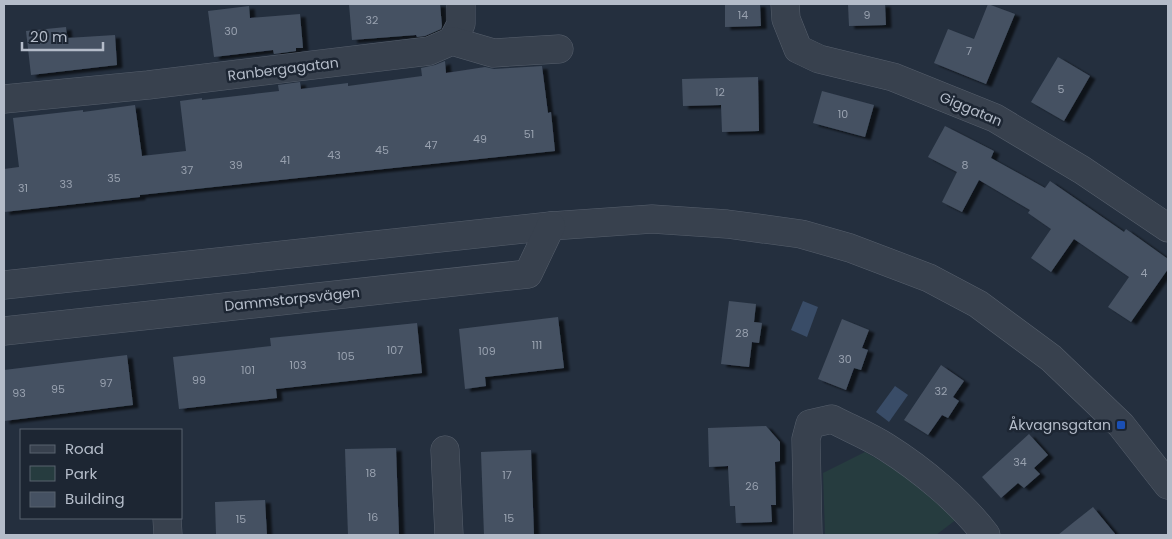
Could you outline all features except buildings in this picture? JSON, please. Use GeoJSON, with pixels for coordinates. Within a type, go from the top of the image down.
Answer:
{"type":"FeatureCollection","features":[{"type":"Feature","properties":{"kind":"street"},"geometry":{"type":"LineString","coordinates":[[461,4],[461,24],[452,41],[493,53],[559,49]]}},
{"type":"Feature","properties":{"kind":"street","name":"Giggatan"},"geometry":{"type":"LineString","coordinates":[[785,4],[786,20],[798,49],[819,59],[893,77],[995,118],[1082,170],[1168,228]]}},
{"type":"Feature","properties":{"kind":"street","name":"Ranbergagatan"},"geometry":{"type":"LineString","coordinates":[[4,99],[148,85],[428,51],[452,41]]}},
{"type":"Feature","properties":{"kind":"street"},"geometry":{"type":"LineString","coordinates":[[4,285],[551,226],[652,219],[736,225],[800,234],[850,248],[929,278],[978,304],[1051,358],[1121,425],[1168,485]]}},
{"type":"Feature","properties":{"kind":"street","name":"Dammstorpsvägen"},"geometry":{"type":"LineString","coordinates":[[4,330],[528,274],[551,226]]}},
{"type":"Feature","properties":{"kind":"street"},"geometry":{"type":"LineString","coordinates":[[808,535],[806,439],[810,424],[832,419],[885,446],[929,477],[975,520],[986,535]]}},
{"type":"Feature","properties":{"kind":"street"},"geometry":{"type":"LineString","coordinates":[[445,450],[449,535]]}},
{"type":"Feature","properties":{"kind":"street"},"geometry":{"type":"LineString","coordinates":[[167,519],[168,535]]}},
{"type":"Feature","properties":{"kind":"green space"},"geometry":{"type":"Polygon","coordinates":[[[865,452],[898,471],[957,519],[936,535],[825,535],[823,473],[865,452]]]}},
{"type":"Feature","properties":{"kind":"water"},"geometry":{"type":"Polygon","coordinates":[[[803,301],[818,307],[807,337],[791,330],[803,301]]]}},
{"type":"Feature","properties":{"kind":"water"},"geometry":{"type":"Polygon","coordinates":[[[895,386],[908,395],[889,422],[876,412],[895,386]]]}},
{"type":"Feature","properties":{"kind":"place","name":"Åkvagnsgatan"},"geometry":{"type":"Point","coordinates":[1121,425]}}]}
